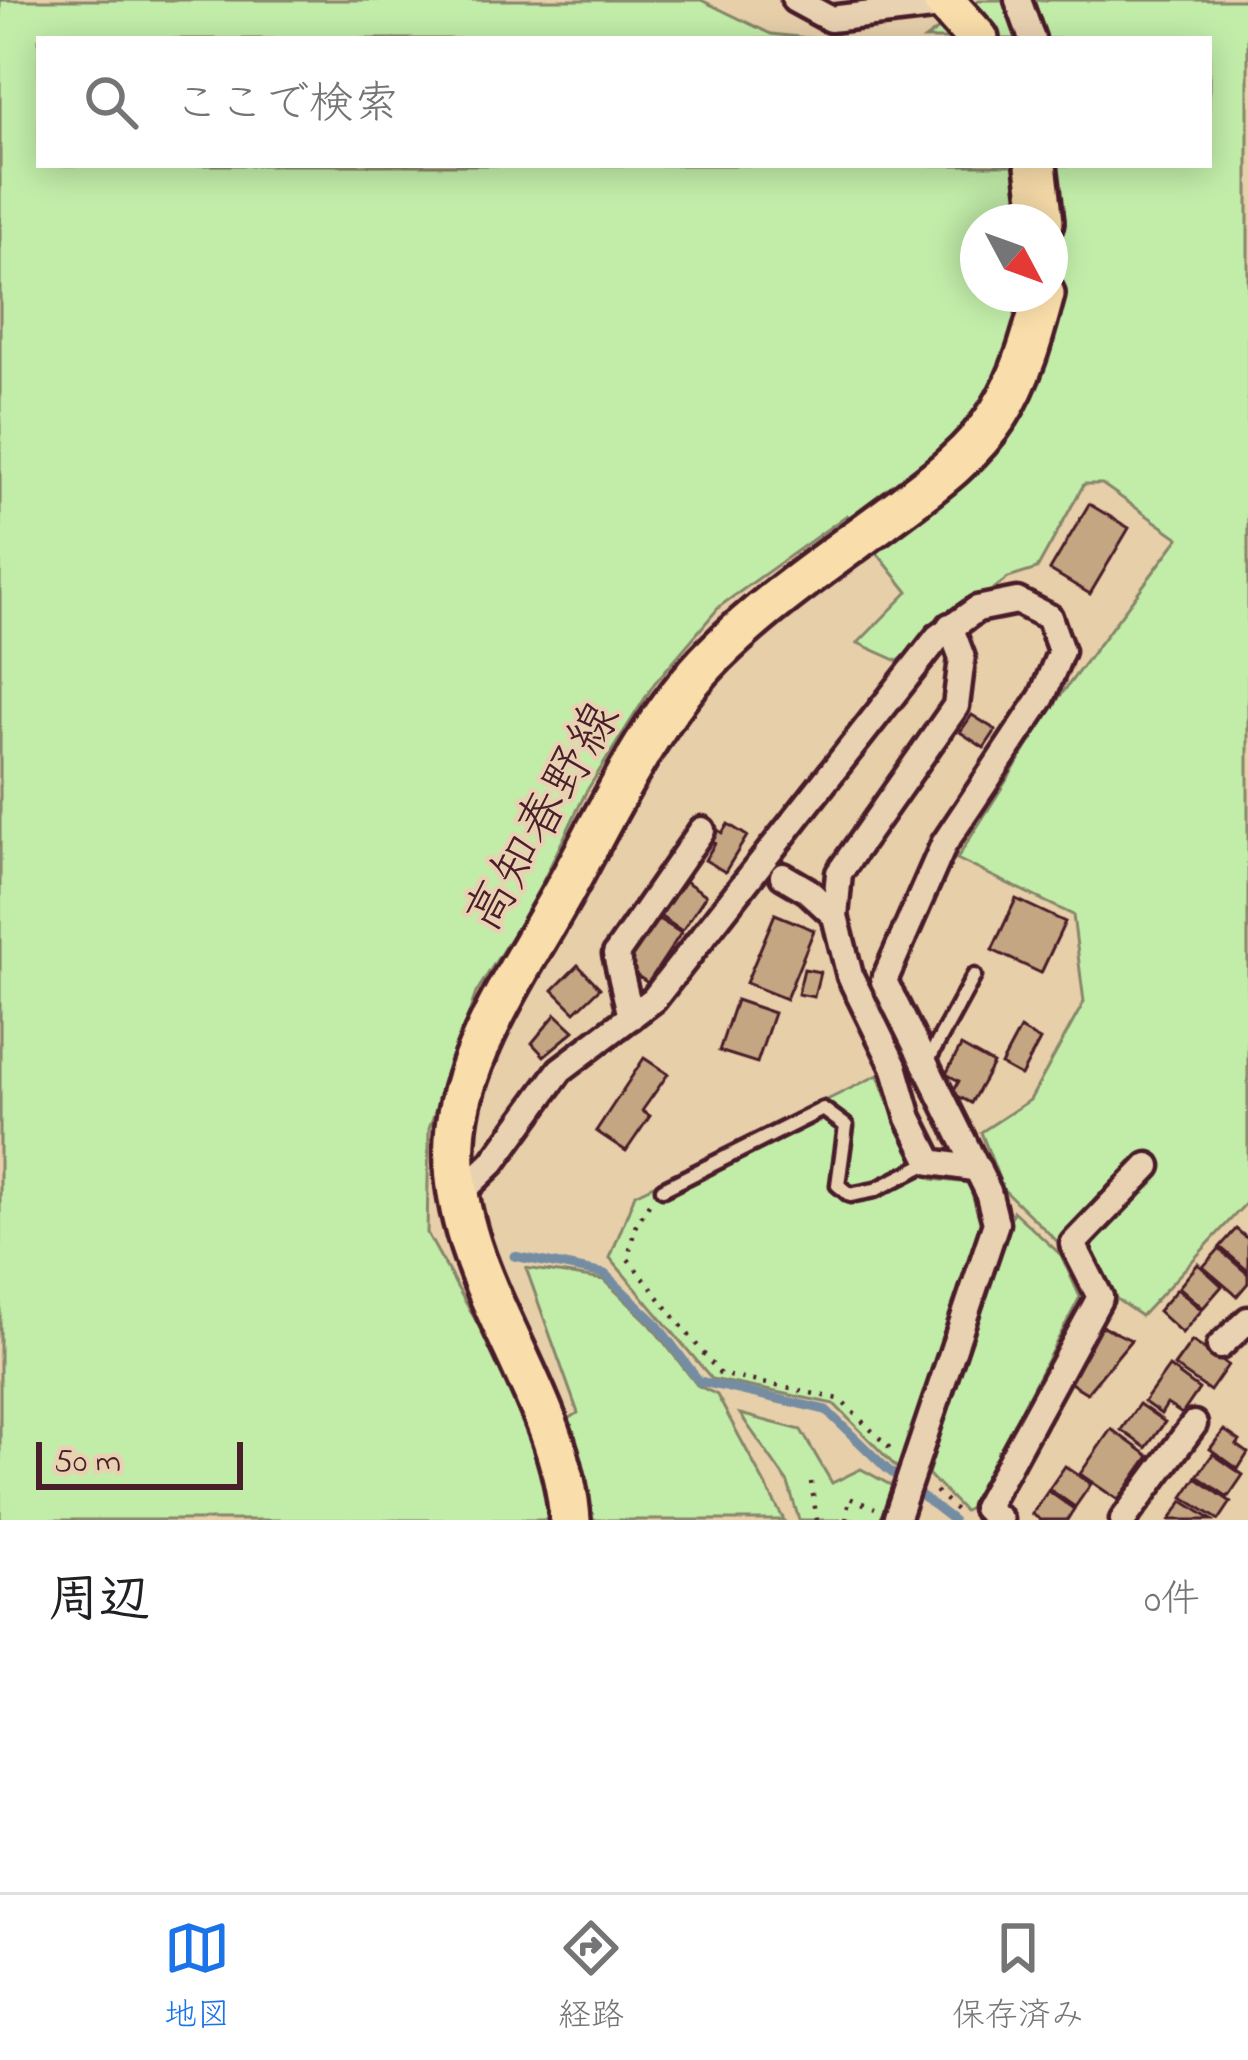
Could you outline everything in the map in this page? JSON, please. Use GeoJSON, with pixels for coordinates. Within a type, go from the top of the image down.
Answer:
{"type":"FeatureCollection","features":[{"type":"Feature","properties":{"kind":"main road"},"geometry":{"type":"LineString","coordinates":[[946,3],[975,36]]}},
{"type":"Feature","properties":{"kind":"main road"},"geometry":{"type":"LineString","coordinates":[[1036,168],[1041,204]]}},
{"type":"Feature","properties":{"kind":"main road","name":"高知春野線"},"geometry":{"type":"LineString","coordinates":[[570,1520],[560,1458],[466,1226],[454,1140],[466,1082],[517,976],[676,698],[716,653],[939,479],[973,446],[999,413],[1019,374],[1038,312]]}},
{"type":"Feature","properties":{"kind":"street"},"geometry":{"type":"LineString","coordinates":[[795,0],[830,19],[946,3]]}},
{"type":"Feature","properties":{"kind":"street"},"geometry":{"type":"LineString","coordinates":[[1018,0],[1032,36]]}},
{"type":"Feature","properties":{"kind":"street"},"geometry":{"type":"LineString","coordinates":[[460,1194],[493,1162],[560,1070],[654,999],[950,626],[977,609],[1017,601],[1048,617],[1061,651],[1042,698],[944,844],[884,981],[978,1169],[996,1223],[896,1518]]}},
{"type":"Feature","properties":{"kind":"street"},"geometry":{"type":"LineString","coordinates":[[950,626],[962,658],[956,706],[839,873],[835,916],[850,976],[894,1066],[909,1118],[932,1162],[978,1169]]}},
{"type":"Feature","properties":{"kind":"street"},"geometry":{"type":"LineString","coordinates":[[631,1017],[616,954],[702,830]]}},
{"type":"Feature","properties":{"kind":"street"},"geometry":{"type":"LineString","coordinates":[[783,875],[835,916]]}},
{"type":"Feature","properties":{"kind":"street"},"geometry":{"type":"LineString","coordinates":[[1000,1520],[985,1508],[1100,1297],[1073,1244],[1148,1166]]}},
{"type":"Feature","properties":{"kind":"street"},"geometry":{"type":"LineString","coordinates":[[1220,1346],[1248,1320]]}},
{"type":"Feature","properties":{"kind":"street"},"geometry":{"type":"LineString","coordinates":[[1123,1520],[1194,1424]]}},
{"type":"Feature","properties":{"kind":"lane"},"geometry":{"type":"LineString","coordinates":[[925,1065],[974,976]]}},
{"type":"Feature","properties":{"kind":"lane"},"geometry":{"type":"LineString","coordinates":[[664,1189],[823,1109],[846,1126],[838,1185],[850,1196],[875,1190],[932,1162]]}},
{"type":"Feature","properties":{"kind":"path"},"geometry":{"type":"LineString","coordinates":[[664,1189],[635,1227],[628,1259],[720,1374],[839,1399],[903,1460]]}},
{"type":"Feature","properties":{"kind":"path"},"geometry":{"type":"LineString","coordinates":[[811,1482],[818,1520]]}},
{"type":"Feature","properties":{"kind":"path"},"geometry":{"type":"LineString","coordinates":[[934,1490],[966,1520]]}},
{"type":"Feature","properties":{"kind":"path"},"geometry":{"type":"LineString","coordinates":[[847,1520],[849,1498],[896,1518]]}},
{"type":"Feature","properties":{"kind":"green space"},"geometry":{"type":"Polygon","coordinates":[[[0,0],[701,0],[771,34],[790,36],[36,36],[36,168],[1212,168],[1212,36],[929,36],[979,0],[1248,0],[1248,1201],[1141,1316],[1118,1300],[1003,1189],[981,1132],[1030,1100],[1084,1002],[1073,915],[957,859],[1057,700],[1179,538],[1102,484],[1084,484],[1037,569],[1008,578],[898,661],[858,643],[908,592],[847,515],[720,606],[654,684],[586,792],[533,902],[476,993],[429,1129],[427,1233],[515,1391],[535,1441],[578,1413],[526,1268],[604,1280],[650,1324],[697,1385],[717,1395],[784,1520],[0,1520],[0,0]]]}},
{"type":"Feature","properties":{"kind":"green space"},"geometry":{"type":"Polygon","coordinates":[[[878,1075],[914,1155],[932,1179],[969,1183],[981,1225],[900,1471],[834,1404],[712,1379],[610,1258],[635,1194],[878,1075]]]}},
{"type":"Feature","properties":{"kind":"green space"},"geometry":{"type":"Polygon","coordinates":[[[1013,1211],[1061,1255],[1080,1297],[970,1508],[964,1511],[928,1474],[1013,1211]]]}},
{"type":"Feature","properties":{"kind":"green space"},"geometry":{"type":"Polygon","coordinates":[[[740,1414],[801,1430],[832,1483],[861,1469],[894,1487],[881,1520],[799,1520],[788,1483],[740,1414]]]}},
{"type":"Feature","properties":{"kind":"building"},"geometry":{"type":"Polygon","coordinates":[[[1089,504],[1129,528],[1090,594],[1050,570],[1089,504]]]}},
{"type":"Feature","properties":{"kind":"building"},"geometry":{"type":"Polygon","coordinates":[[[972,715],[996,730],[984,748],[960,732],[972,715]]]}},
{"type":"Feature","properties":{"kind":"building"},"geometry":{"type":"Polygon","coordinates":[[[728,824],[747,836],[725,872],[705,860],[715,843],[708,839],[715,828],[722,833],[728,824]]]}},
{"type":"Feature","properties":{"kind":"building"},"geometry":{"type":"Polygon","coordinates":[[[682,879],[706,895],[682,931],[658,915],[682,879]]]}},
{"type":"Feature","properties":{"kind":"building"},"geometry":{"type":"Polygon","coordinates":[[[1016,899],[1065,922],[1041,973],[992,950],[1016,899]]]}},
{"type":"Feature","properties":{"kind":"building"},"geometry":{"type":"Polygon","coordinates":[[[775,914],[814,930],[786,999],[746,983],[775,914]]]}},
{"type":"Feature","properties":{"kind":"building"},"geometry":{"type":"Polygon","coordinates":[[[657,918],[681,933],[648,983],[624,967],[657,918]]]}},
{"type":"Feature","properties":{"kind":"building"},"geometry":{"type":"Polygon","coordinates":[[[578,965],[600,988],[575,1012],[553,990],[578,965]]]}},
{"type":"Feature","properties":{"kind":"building"},"geometry":{"type":"Polygon","coordinates":[[[804,969],[820,972],[814,997],[798,994],[804,969]]]}},
{"type":"Feature","properties":{"kind":"building"},"geometry":{"type":"Polygon","coordinates":[[[736,1000],[774,1013],[757,1063],[719,1051],[736,1000]]]}},
{"type":"Feature","properties":{"kind":"building"},"geometry":{"type":"Polygon","coordinates":[[[556,1014],[574,1031],[544,1056],[532,1043],[556,1014]]]}},
{"type":"Feature","properties":{"kind":"building"},"geometry":{"type":"Polygon","coordinates":[[[1020,1029],[1040,1040],[1021,1076],[1001,1065],[1020,1029]]]}},
{"type":"Feature","properties":{"kind":"building"},"geometry":{"type":"Polygon","coordinates":[[[961,1046],[993,1064],[971,1103],[952,1093],[959,1081],[946,1074],[961,1046]]]}},
{"type":"Feature","properties":{"kind":"building"},"geometry":{"type":"Polygon","coordinates":[[[644,1058],[668,1074],[642,1111],[650,1116],[626,1151],[596,1131],[644,1058]]]}},
{"type":"Feature","properties":{"kind":"building"},"geometry":{"type":"Polygon","coordinates":[[[1236,1229],[1248,1239],[1248,1271],[1220,1247],[1236,1229]]]}},
{"type":"Feature","properties":{"kind":"building"},"geometry":{"type":"Polygon","coordinates":[[[1219,1249],[1248,1274],[1248,1283],[1237,1296],[1203,1267],[1219,1249]]]}},
{"type":"Feature","properties":{"kind":"building"},"geometry":{"type":"Polygon","coordinates":[[[1198,1264],[1222,1286],[1203,1308],[1179,1287],[1198,1264]]]}},
{"type":"Feature","properties":{"kind":"building"},"geometry":{"type":"Polygon","coordinates":[[[1177,1289],[1202,1310],[1182,1333],[1158,1311],[1177,1289]]]}},
{"type":"Feature","properties":{"kind":"building"},"geometry":{"type":"Polygon","coordinates":[[[1100,1325],[1131,1340],[1087,1393],[1069,1382],[1100,1325]]]}},
{"type":"Feature","properties":{"kind":"building"},"geometry":{"type":"Polygon","coordinates":[[[1192,1341],[1228,1365],[1210,1391],[1174,1366],[1192,1341]]]}},
{"type":"Feature","properties":{"kind":"building"},"geometry":{"type":"Polygon","coordinates":[[[1169,1367],[1199,1389],[1182,1414],[1167,1404],[1161,1414],[1144,1402],[1169,1367]]]}},
{"type":"Feature","properties":{"kind":"building"},"geometry":{"type":"Polygon","coordinates":[[[1139,1404],[1165,1422],[1146,1448],[1121,1430],[1139,1404]]]}},
{"type":"Feature","properties":{"kind":"building"},"geometry":{"type":"Polygon","coordinates":[[[1111,1429],[1149,1456],[1118,1500],[1080,1474],[1111,1429]]]}},
{"type":"Feature","properties":{"kind":"building"},"geometry":{"type":"Polygon","coordinates":[[[1224,1430],[1248,1453],[1238,1469],[1210,1449],[1224,1430]]]}},
{"type":"Feature","properties":{"kind":"building"},"geometry":{"type":"Polygon","coordinates":[[[1213,1454],[1243,1475],[1228,1497],[1197,1476],[1213,1454]]]}},
{"type":"Feature","properties":{"kind":"building"},"geometry":{"type":"Polygon","coordinates":[[[1065,1466],[1091,1484],[1075,1507],[1049,1489],[1065,1466]]]}},
{"type":"Feature","properties":{"kind":"building"},"geometry":{"type":"Polygon","coordinates":[[[1196,1478],[1231,1502],[1219,1520],[1183,1497],[1196,1478]]]}},
{"type":"Feature","properties":{"kind":"building"},"geometry":{"type":"Polygon","coordinates":[[[1048,1491],[1074,1509],[1067,1520],[1041,1520],[1032,1514],[1048,1491]]]}},
{"type":"Feature","properties":{"kind":"building"},"geometry":{"type":"Polygon","coordinates":[[[1183,1501],[1212,1520],[1170,1520],[1183,1501]]]}},
{"type":"Feature","properties":{"kind":"waterway"},"geometry":{"type":"LineString","coordinates":[[514,1256],[605,1274],[655,1322],[699,1381],[826,1410],[887,1469],[953,1520]]}}]}
